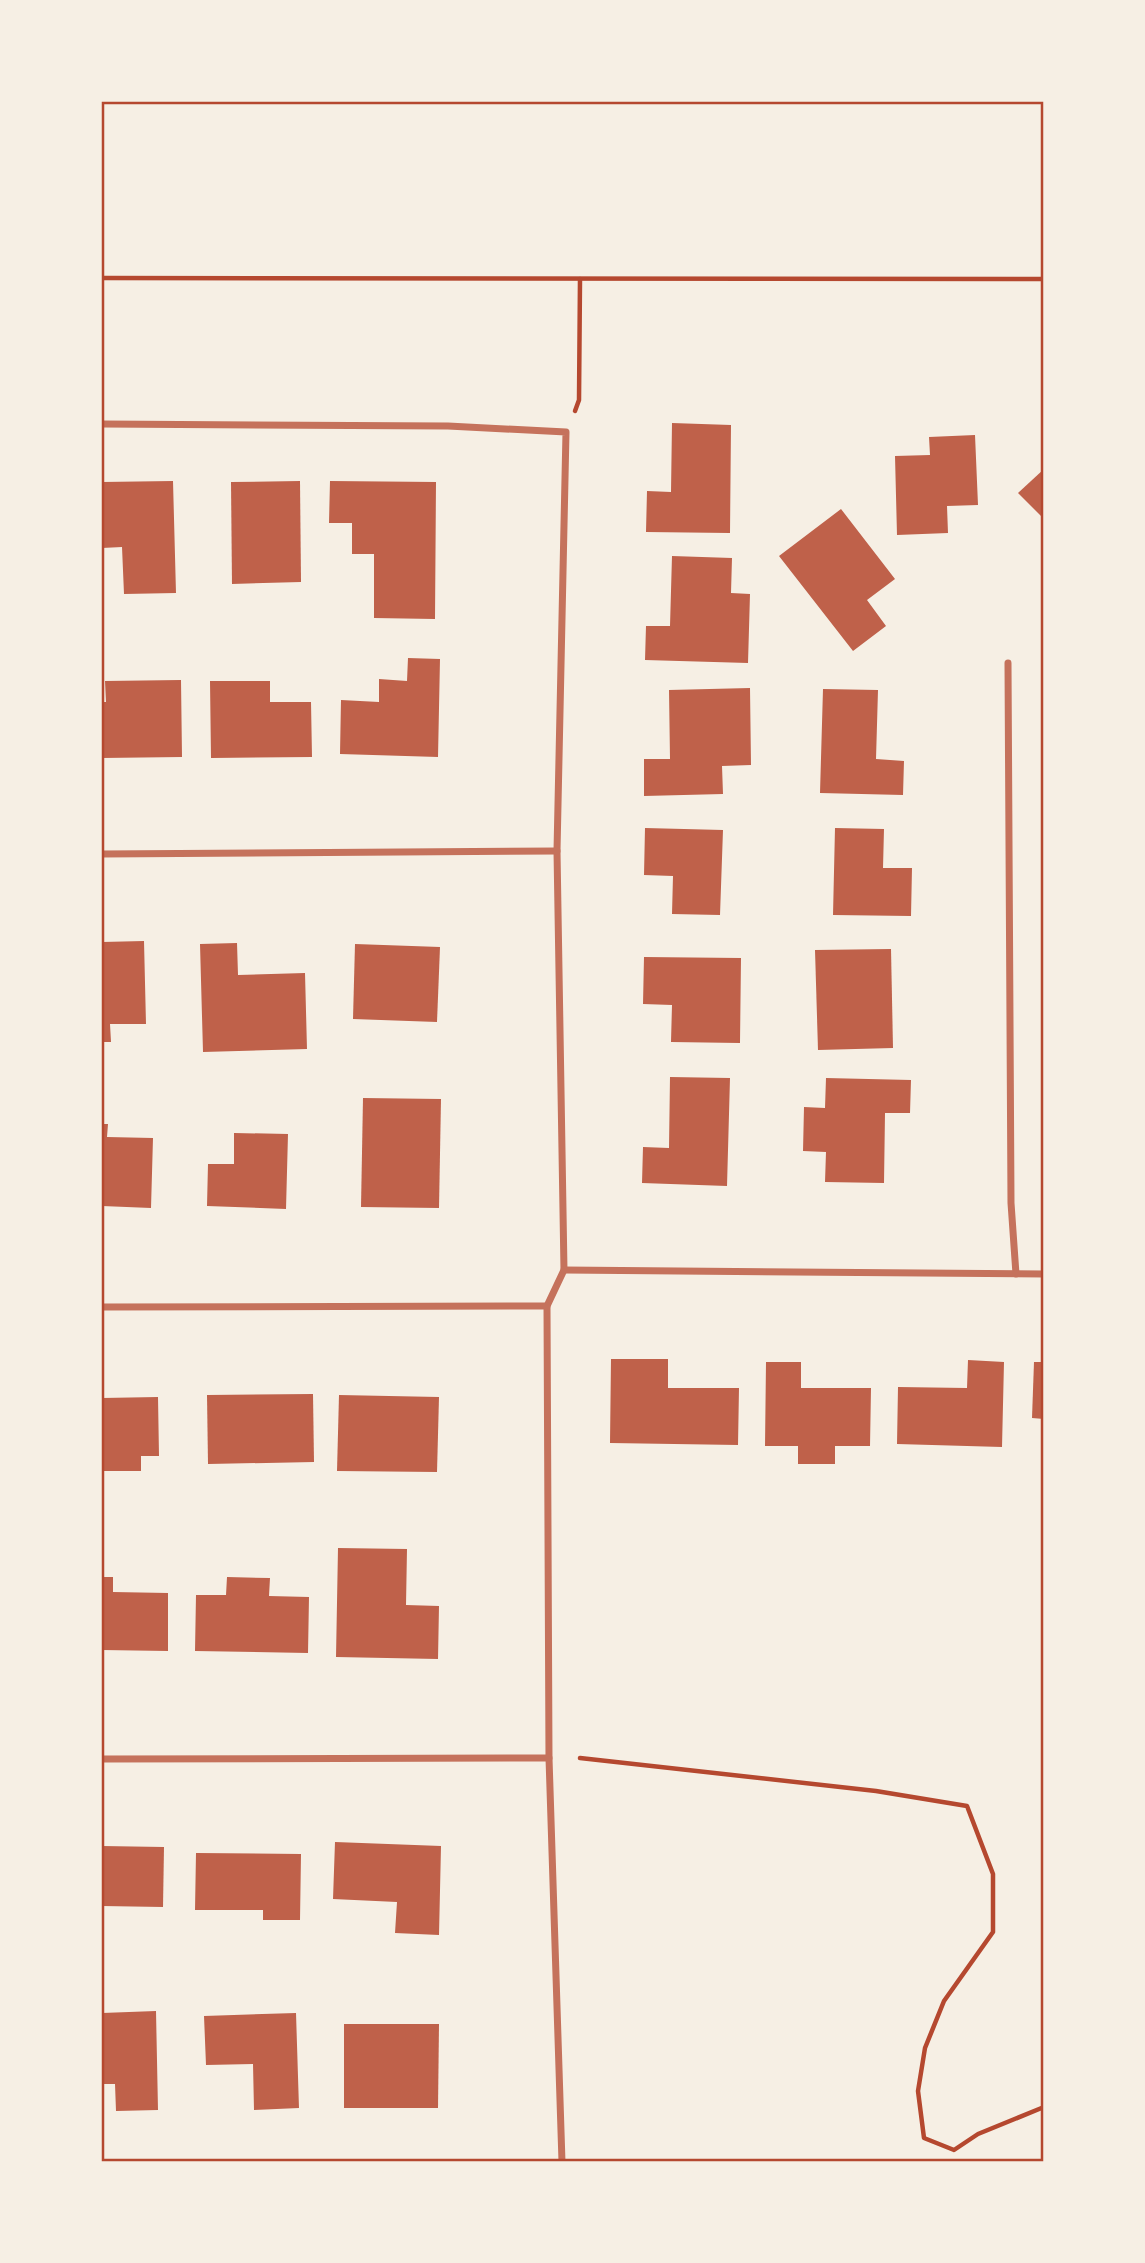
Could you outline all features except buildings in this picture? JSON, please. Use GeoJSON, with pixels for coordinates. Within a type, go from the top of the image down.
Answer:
{"type":"FeatureCollection","features":[{"type":"Feature","properties":{"kind":"street"},"geometry":{"type":"LineString","coordinates":[[102,424],[448,426],[566,432],[557,851],[564,1270],[547,1306],[549,1758],[562,2161]]}},
{"type":"Feature","properties":{"kind":"street"},"geometry":{"type":"LineString","coordinates":[[1008,663],[1010,1203],[1016,1274]]}},
{"type":"Feature","properties":{"kind":"street"},"geometry":{"type":"LineString","coordinates":[[102,854],[557,851]]}},
{"type":"Feature","properties":{"kind":"street"},"geometry":{"type":"LineString","coordinates":[[564,1270],[1044,1274]]}},
{"type":"Feature","properties":{"kind":"street"},"geometry":{"type":"LineString","coordinates":[[102,1307],[547,1306]]}},
{"type":"Feature","properties":{"kind":"street"},"geometry":{"type":"LineString","coordinates":[[102,1759],[549,1758]]}},
{"type":"Feature","properties":{"kind":"path"},"geometry":{"type":"LineString","coordinates":[[102,278],[1044,279]]}},
{"type":"Feature","properties":{"kind":"path"},"geometry":{"type":"LineString","coordinates":[[566,432],[579,400],[580,279]]}},
{"type":"Feature","properties":{"kind":"path"},"geometry":{"type":"LineString","coordinates":[[580,1758],[876,1791],[967,1806],[993,1874],[993,1932],[944,2001],[925,2048],[918,2091],[924,2138],[954,2150],[978,2134],[1044,2107]]}}]}
